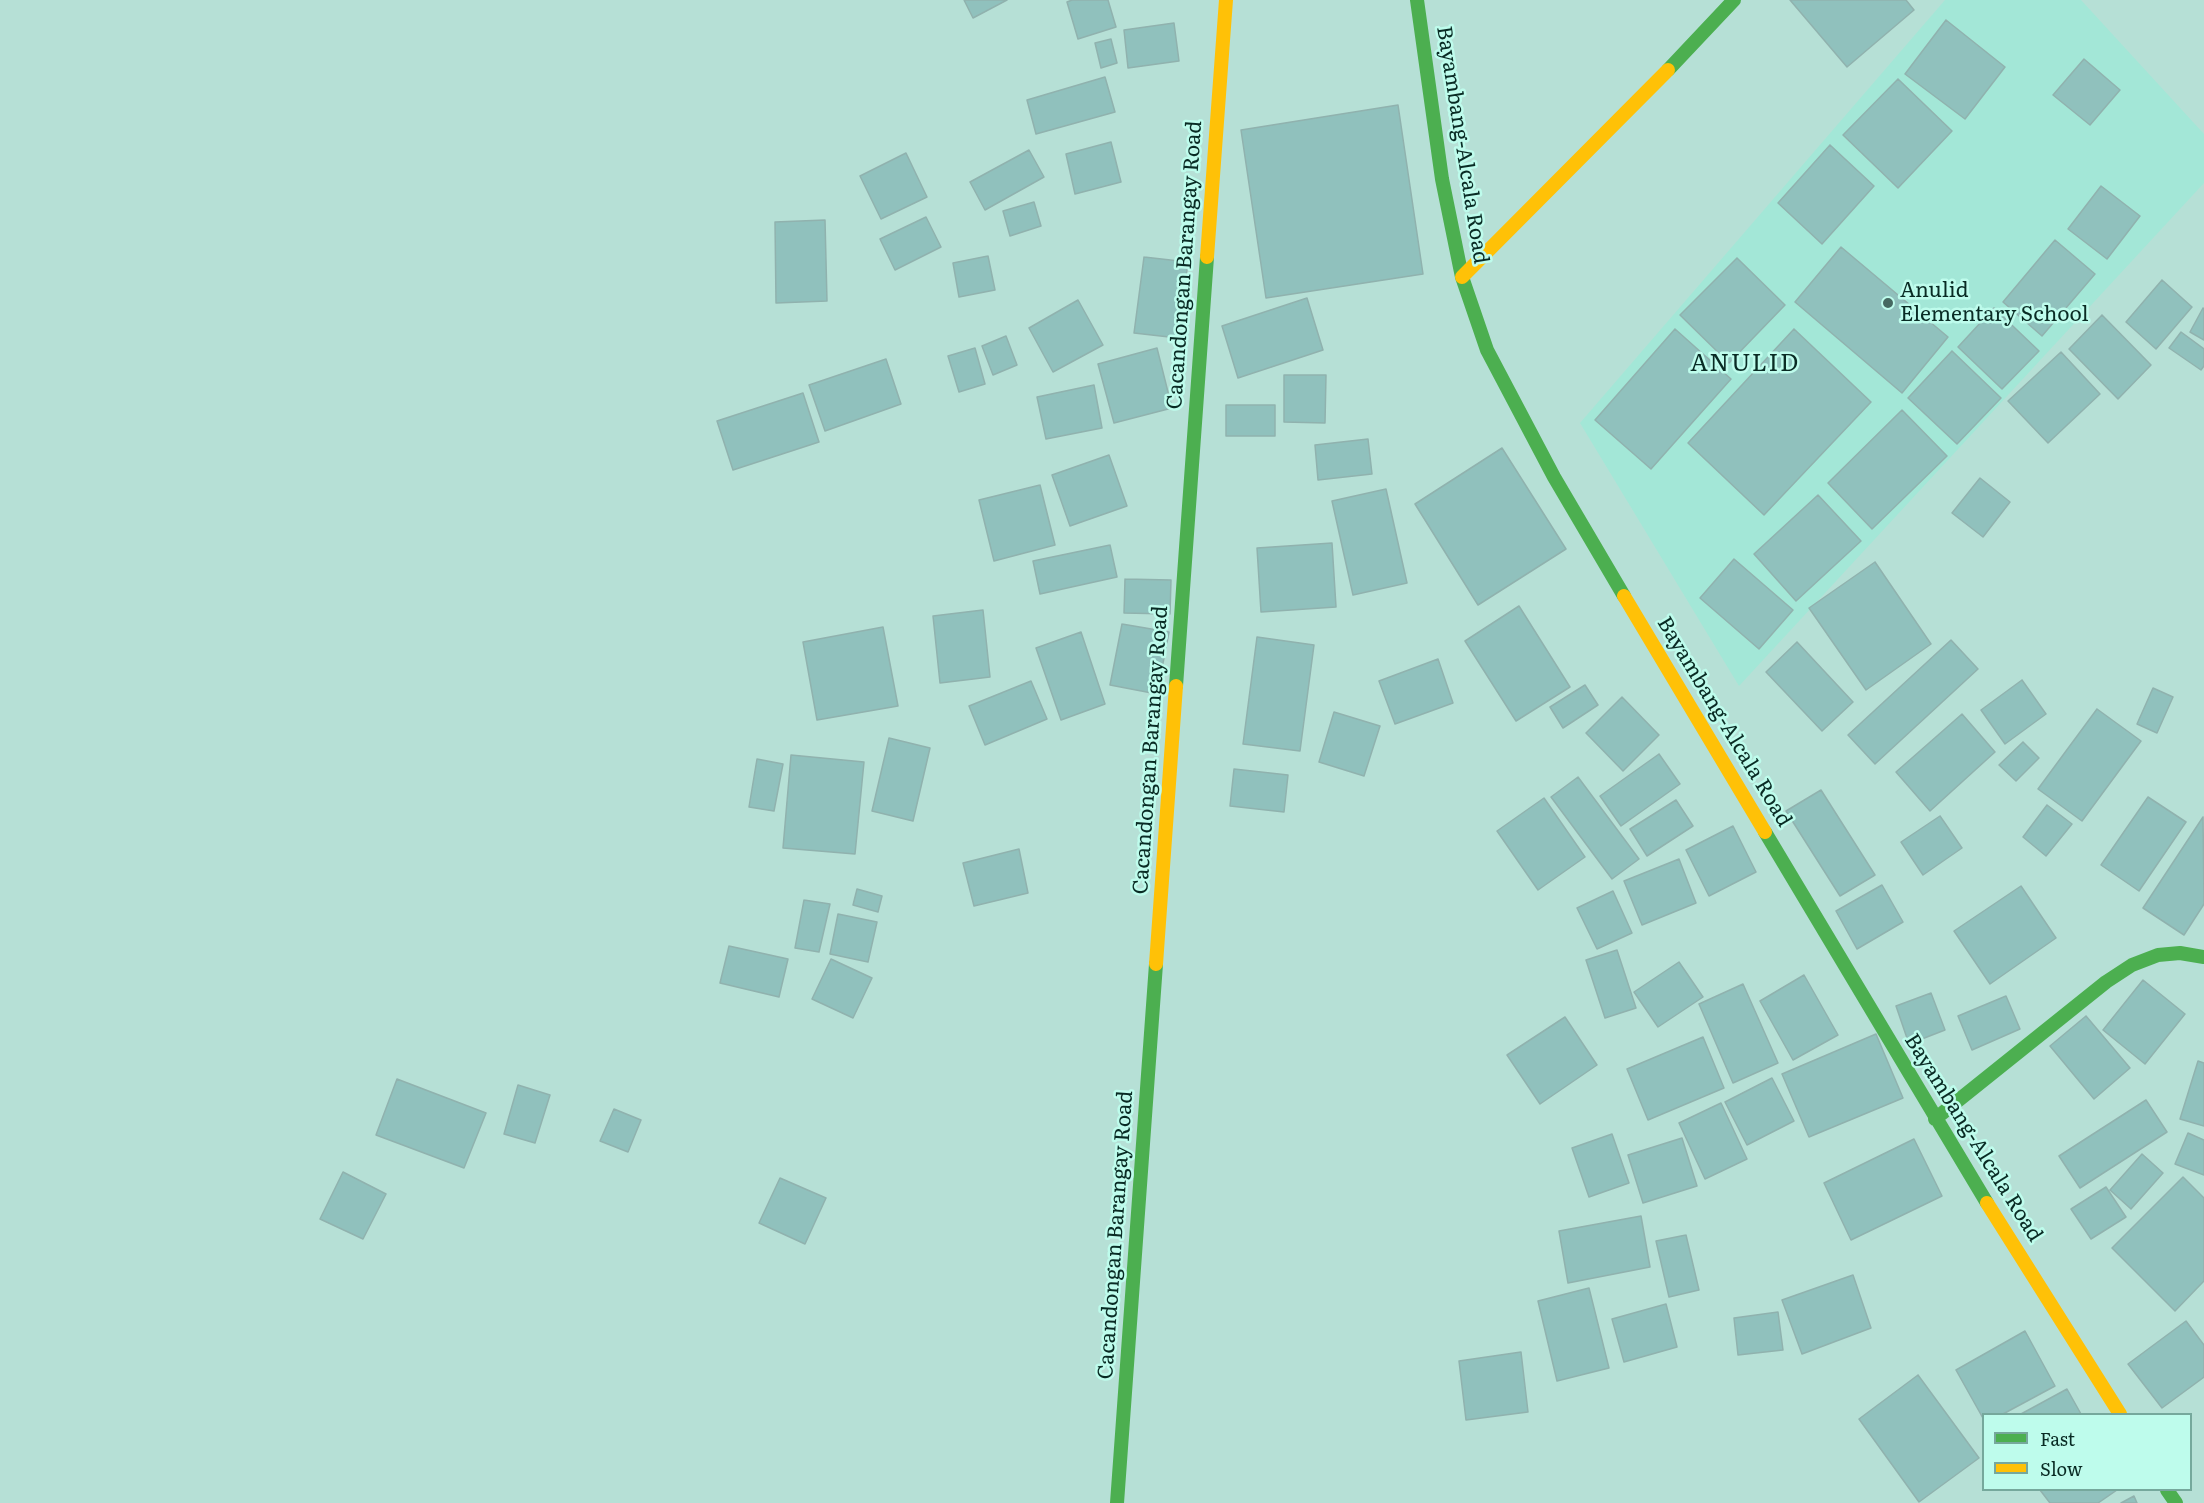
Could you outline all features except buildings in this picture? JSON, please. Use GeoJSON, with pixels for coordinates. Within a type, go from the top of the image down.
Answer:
{"type":"FeatureCollection","features":[{"type":"Feature","properties":{"kind":"street","name":"Cacandongan Barangay Road"},"geometry":{"type":"LineString","coordinates":[[1117,1503],[1226,0]]}},
{"type":"Feature","properties":{"kind":"street","name":"Bayambang-Alcala Road"},"geometry":{"type":"LineString","coordinates":[[1417,0],[1442,179],[1462,277],[1487,350],[1554,477],[1935,1119],[2119,1413]]}},
{"type":"Feature","properties":{"kind":"street"},"geometry":{"type":"LineString","coordinates":[[1462,277],[1642,98],[1734,0]]}},
{"type":"Feature","properties":{"kind":"street"},"geometry":{"type":"LineString","coordinates":[[1935,1119],[2106,982],[2132,965],[2158,955],[2180,953],[2204,957]]}},
{"type":"Feature","properties":{"kind":"shaded area","name":"Anulid Elementary School"},"geometry":{"type":"Polygon","coordinates":[[[1945,0],[2081,0],[2204,134],[2204,183],[1739,686],[1580,423],[1945,0]]]}},
{"type":"Feature","properties":{"kind":"traffic: fast"},"geometry":{"type":"LineString","coordinates":[[1417,0],[1442,179],[1462,277],[1487,350],[1554,477],[1624,596]]}},
{"type":"Feature","properties":{"kind":"traffic: fast"},"geometry":{"type":"LineString","coordinates":[[1668,70],[1734,0]]}},
{"type":"Feature","properties":{"kind":"traffic: fast"},"geometry":{"type":"LineString","coordinates":[[1176,686],[1207,257]]}},
{"type":"Feature","properties":{"kind":"traffic: fast"},"geometry":{"type":"LineString","coordinates":[[1765,832],[1987,1203]]}},
{"type":"Feature","properties":{"kind":"traffic: fast"},"geometry":{"type":"LineString","coordinates":[[1935,1119],[2106,982],[2132,965],[2158,955],[2180,953],[2204,957]]}},
{"type":"Feature","properties":{"kind":"traffic: fast"},"geometry":{"type":"LineString","coordinates":[[1117,1503],[1156,964]]}},
{"type":"Feature","properties":{"kind":"traffic: fast"},"geometry":{"type":"LineString","coordinates":[[2168,1491],[2176,1503]]}},
{"type":"Feature","properties":{"kind":"traffic: slow"},"geometry":{"type":"LineString","coordinates":[[1207,257],[1226,0]]}},
{"type":"Feature","properties":{"kind":"traffic: slow"},"geometry":{"type":"LineString","coordinates":[[1462,277],[1668,70]]}},
{"type":"Feature","properties":{"kind":"traffic: slow"},"geometry":{"type":"LineString","coordinates":[[1624,596],[1765,832]]}},
{"type":"Feature","properties":{"kind":"traffic: slow"},"geometry":{"type":"LineString","coordinates":[[1156,964],[1176,686]]}},
{"type":"Feature","properties":{"kind":"traffic: slow"},"geometry":{"type":"LineString","coordinates":[[1987,1203],[2119,1413]]}},
{"type":"Feature","properties":{"kind":"place","name":"Anulid Elementary School"},"geometry":{"type":"Point","coordinates":[1888,303]}},
{"type":"Feature","properties":{"kind":"district","name":"ANULID"},"geometry":{"type":"Point","coordinates":[1745,364]}}]}
